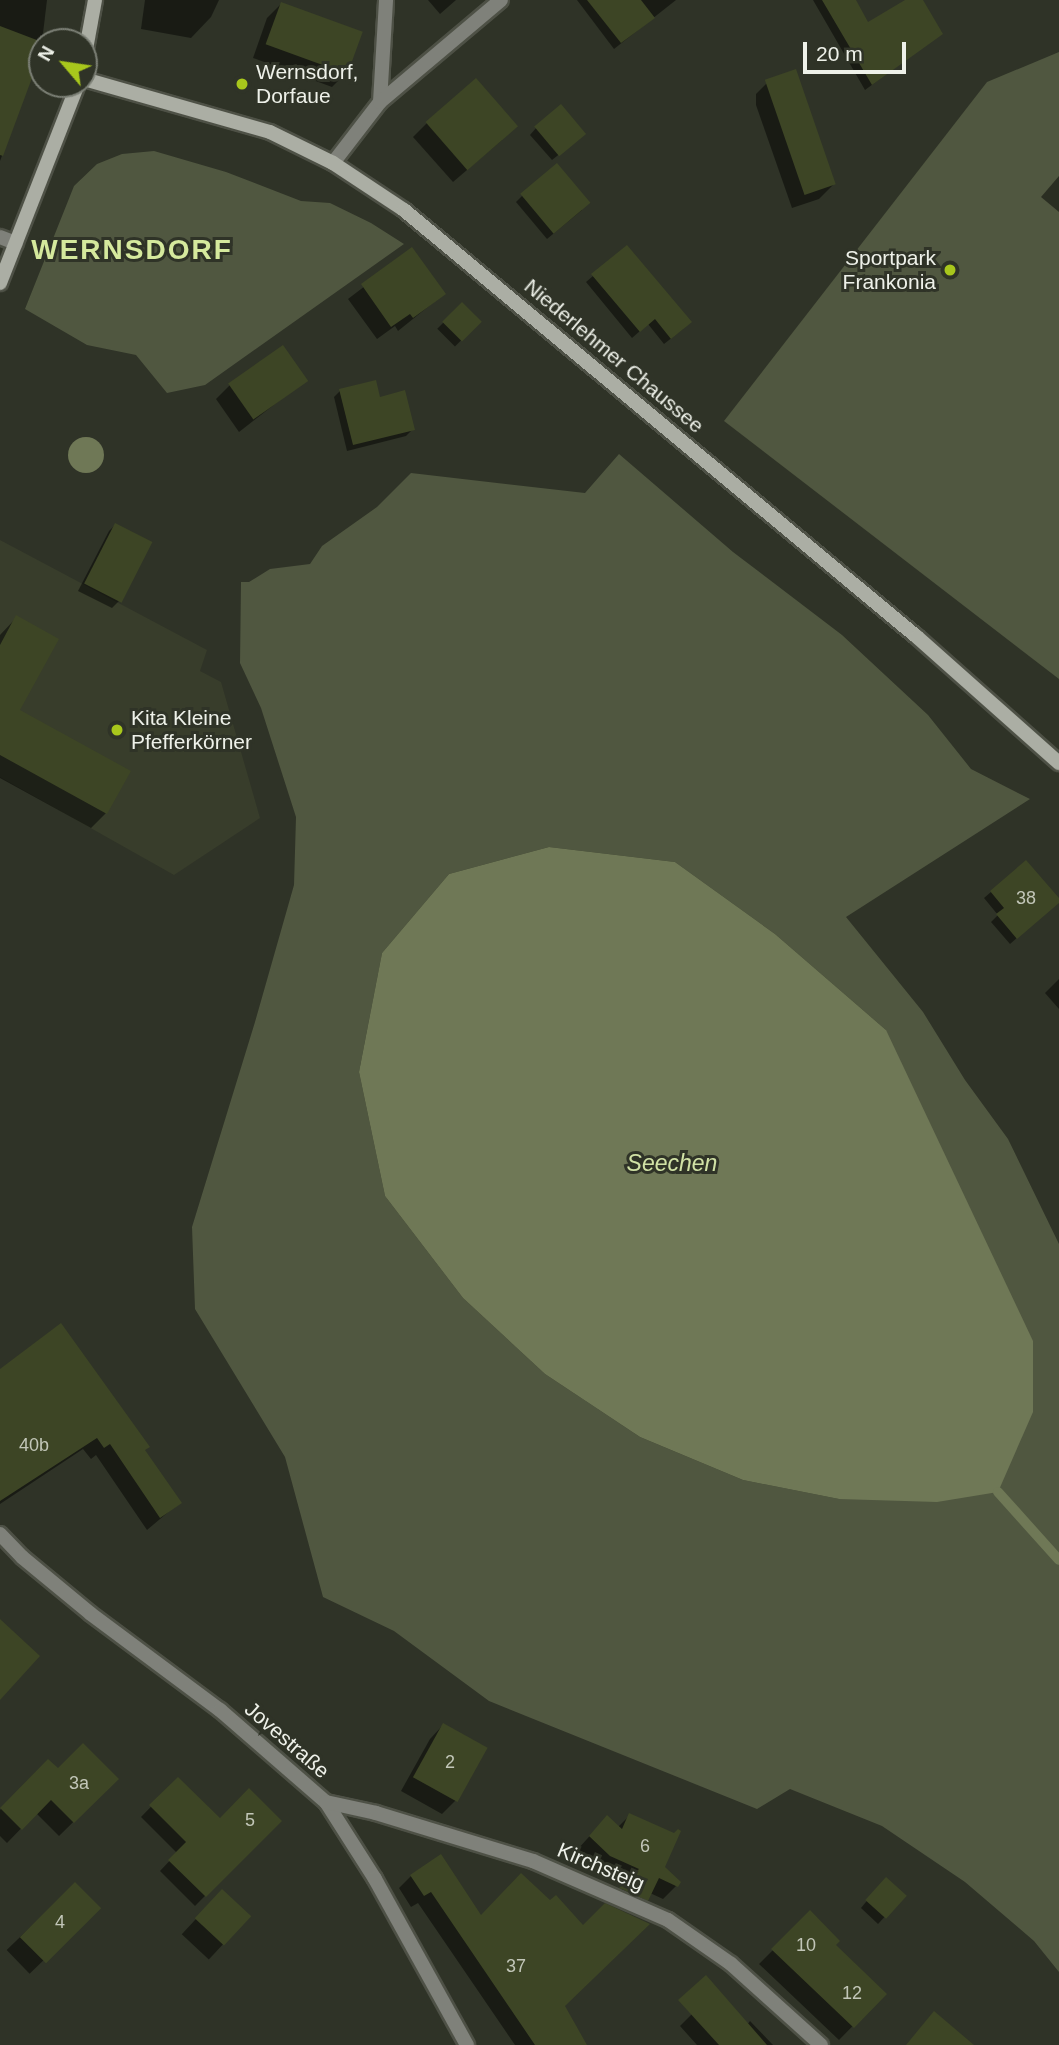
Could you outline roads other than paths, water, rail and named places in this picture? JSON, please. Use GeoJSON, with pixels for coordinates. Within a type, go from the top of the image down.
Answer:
{"type":"FeatureCollection","features":[{"type":"Feature","properties":{"kind":"main road"},"geometry":{"type":"LineString","coordinates":[[89,28],[94,0]]}},
{"type":"Feature","properties":{"kind":"main road","name":"Niederlehmer Chaussee"},"geometry":{"type":"LineString","coordinates":[[98,83],[270,132],[333,163],[433,232],[917,637],[1059,763]]}},
{"type":"Feature","properties":{"kind":"main road"},"geometry":{"type":"LineString","coordinates":[[0,282],[73,98]]}},
{"type":"Feature","properties":{"kind":"street"},"geometry":{"type":"LineString","coordinates":[[380,102],[386,0]]}},
{"type":"Feature","properties":{"kind":"street"},"geometry":{"type":"LineString","coordinates":[[333,163],[380,102],[501,0]]}},
{"type":"Feature","properties":{"kind":"street"},"geometry":{"type":"LineString","coordinates":[[0,237],[16,243]]}},
{"type":"Feature","properties":{"kind":"street","name":"Jovestraße"},"geometry":{"type":"LineString","coordinates":[[0,1534],[22,1557],[91,1614],[220,1710],[326,1802],[376,1879],[467,2045]]}},
{"type":"Feature","properties":{"kind":"street","name":"Kirchsteig"},"geometry":{"type":"LineString","coordinates":[[326,1802],[376,1813],[533,1861],[668,1920],[732,1964],[821,2045]]}},
{"type":"Feature","properties":{"kind":"water"},"geometry":{"type":"Polygon","coordinates":[[[86,437],[98,443],[104,455],[98,467],[86,473],[74,467],[68,455],[74,443],[86,437]]]}},
{"type":"Feature","properties":{"kind":"water","name":"Seechen"},"geometry":{"type":"Polygon","coordinates":[[[549,847],[675,862],[775,934],[886,1030],[1033,1341],[1033,1412],[998,1492],[937,1502],[839,1499],[743,1480],[640,1437],[545,1374],[463,1298],[385,1196],[359,1072],[382,953],[449,874],[549,847]]]}},
{"type":"Feature","properties":{"kind":"waterway"},"geometry":{"type":"LineString","coordinates":[[998,1492],[1059,1560]]}},
{"type":"Feature","properties":{"kind":"place","name":"Wernsdorf, Dorfaue"},"geometry":{"type":"Point","coordinates":[242,84]}},
{"type":"Feature","properties":{"kind":"place","name":"Sportpark Frankonia"},"geometry":{"type":"Point","coordinates":[950,270]}},
{"type":"Feature","properties":{"kind":"place","name":"Kita Kleine Pfefferkörner"},"geometry":{"type":"Point","coordinates":[117,730]}},
{"type":"Feature","properties":{"kind":"district","name":"WERNSDORF"},"geometry":{"type":"Point","coordinates":[132,250]}}]}
